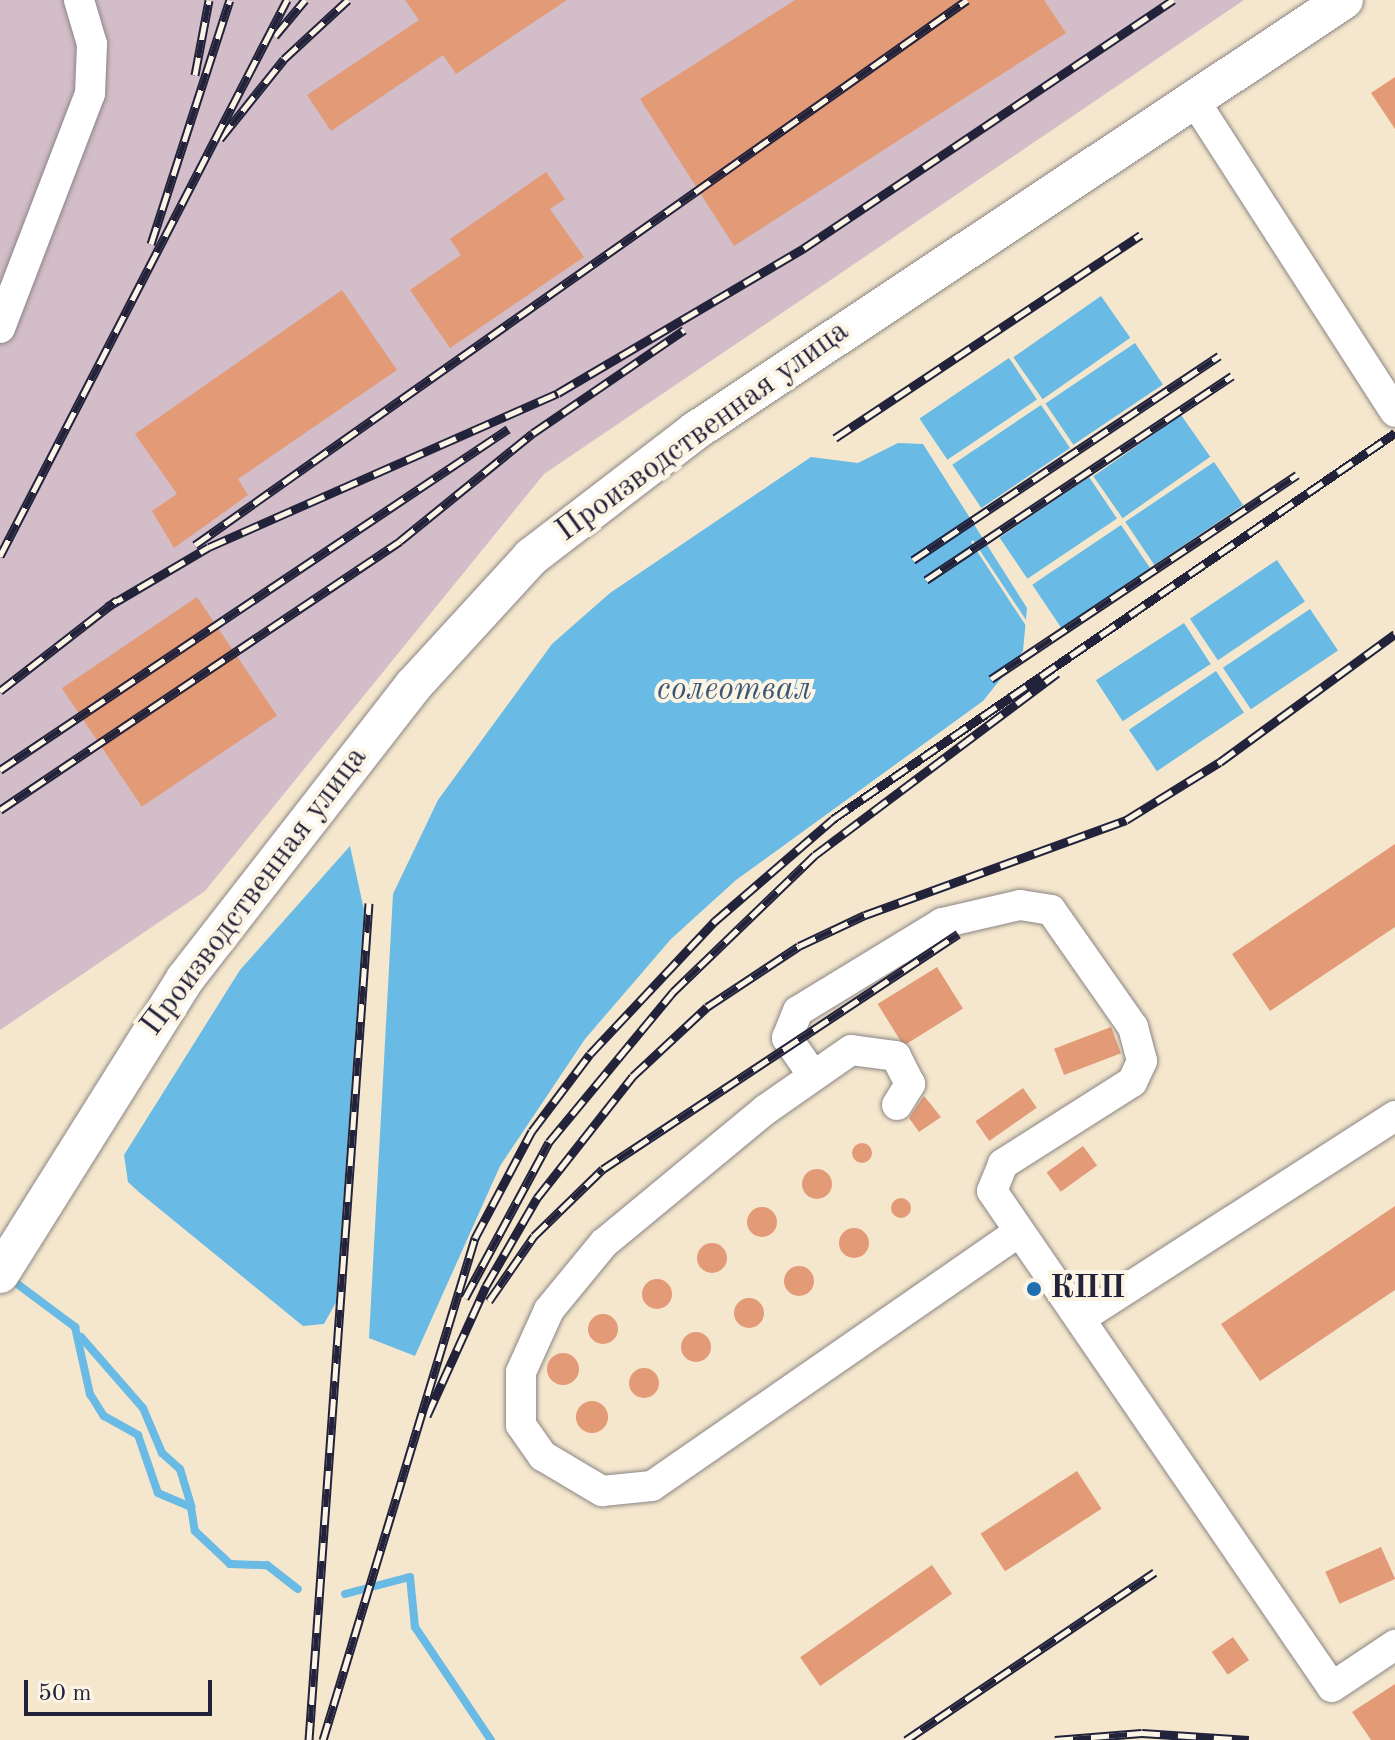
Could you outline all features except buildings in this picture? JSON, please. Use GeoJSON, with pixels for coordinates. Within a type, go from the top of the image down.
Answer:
{"type":"FeatureCollection","features":[{"type":"Feature","properties":{"kind":"main road","name":"Производственная улица"},"geometry":{"type":"LineString","coordinates":[[8,1260],[194,967],[413,686],[531,557],[695,431],[1344,0]]}},
{"type":"Feature","properties":{"kind":"lane"},"geometry":{"type":"LineString","coordinates":[[0,328],[90,94],[92,44],[79,0]]}},
{"type":"Feature","properties":{"kind":"lane"},"geometry":{"type":"LineString","coordinates":[[1194,100],[1395,412]]}},
{"type":"Feature","properties":{"kind":"lane"},"geometry":{"type":"LineString","coordinates":[[812,1074],[787,1038],[798,1011],[942,923],[1020,905],[1051,910],[1133,1027],[1142,1061],[1132,1082],[994,1175],[992,1191],[1083,1317],[1332,1687],[1395,1645]]}},
{"type":"Feature","properties":{"kind":"lane"},"geometry":{"type":"LineString","coordinates":[[897,1105],[910,1084],[888,1051],[851,1050],[812,1074],[622,1227],[549,1310],[521,1372],[518,1409],[531,1443],[563,1472],[602,1491],[652,1486],[1019,1232]]}},
{"type":"Feature","properties":{"kind":"lane"},"geometry":{"type":"LineString","coordinates":[[1083,1317],[1395,1116]]}},
{"type":"Feature","properties":{"kind":"shaded area"},"geometry":{"type":"Polygon","coordinates":[[[0,0],[1244,0],[544,474],[205,891],[0,1030],[0,0]]]}},
{"type":"Feature","properties":{"kind":"water"},"geometry":{"type":"Polygon","coordinates":[[[1101,296],[1130,338],[1043,399],[1013,357],[1101,296]]]}},
{"type":"Feature","properties":{"kind":"water"},"geometry":{"type":"Polygon","coordinates":[[[1135,343],[1163,384],[1073,445],[1045,403],[1135,343]]]}},
{"type":"Feature","properties":{"kind":"water"},"geometry":{"type":"Polygon","coordinates":[[[1009,358],[1037,399],[947,460],[919,418],[1009,358]]]}},
{"type":"Feature","properties":{"kind":"water"},"geometry":{"type":"Polygon","coordinates":[[[1041,405],[1070,448],[981,508],[952,465],[1041,405]]]}},
{"type":"Feature","properties":{"kind":"water"},"geometry":{"type":"Polygon","coordinates":[[[1181,415],[1210,457],[1123,518],[1093,476],[1181,415]]]}},
{"type":"Feature","properties":{"kind":"water","name":"солеотвал"},"geometry":{"type":"Polygon","coordinates":[[[898,443],[923,444],[1027,608],[1023,651],[983,701],[736,880],[671,939],[585,1039],[500,1166],[415,1356],[369,1338],[393,894],[438,800],[552,644],[610,593],[811,457],[858,463],[898,443]]]}},
{"type":"Feature","properties":{"kind":"water"},"geometry":{"type":"Polygon","coordinates":[[[1214,462],[1243,505],[1154,565],[1125,522],[1214,462]]]}},
{"type":"Feature","properties":{"kind":"water"},"geometry":{"type":"Polygon","coordinates":[[[1089,477],[1117,518],[1027,579],[999,537],[1089,477]]]}},
{"type":"Feature","properties":{"kind":"water"},"geometry":{"type":"Polygon","coordinates":[[[1121,525],[1150,568],[1061,628],[1032,585],[1121,525]]]}},
{"type":"Feature","properties":{"kind":"water"},"geometry":{"type":"Polygon","coordinates":[[[1277,560],[1305,601],[1218,660],[1190,619],[1277,560]]]}},
{"type":"Feature","properties":{"kind":"water"},"geometry":{"type":"Polygon","coordinates":[[[1310,609],[1338,650],[1251,709],[1223,668],[1310,609]]]}},
{"type":"Feature","properties":{"kind":"water"},"geometry":{"type":"Polygon","coordinates":[[[1184,623],[1211,664],[1123,721],[1096,680],[1184,623]]]}},
{"type":"Feature","properties":{"kind":"water"},"geometry":{"type":"Polygon","coordinates":[[[1216,671],[1244,712],[1157,771],[1129,730],[1216,671]]]}},
{"type":"Feature","properties":{"kind":"water"},"geometry":{"type":"Polygon","coordinates":[[[350,846],[364,910],[336,1302],[324,1324],[303,1326],[128,1182],[124,1155],[240,970],[350,846]]]}},
{"type":"Feature","properties":{"kind":"pier"},"geometry":{"type":"Polygon","coordinates":[[[973,540],[1032,629],[1032,635],[971,542],[973,540]]]}},
{"type":"Feature","properties":{"kind":"waterway"},"geometry":{"type":"LineString","coordinates":[[8,1277],[75,1327],[90,1394],[104,1416],[138,1435],[158,1493],[191,1507],[195,1531],[230,1564],[267,1565],[298,1589]]}},
{"type":"Feature","properties":{"kind":"waterway"},"geometry":{"type":"LineString","coordinates":[[81,1337],[143,1408],[162,1453],[180,1469],[191,1506]]}},
{"type":"Feature","properties":{"kind":"waterway"},"geometry":{"type":"LineString","coordinates":[[345,1594],[410,1577],[415,1627],[491,1740]]}},
{"type":"Feature","properties":{"kind":"railway"},"geometry":{"type":"LineString","coordinates":[[195,75],[209,0]]}},
{"type":"Feature","properties":{"kind":"railway"},"geometry":{"type":"LineString","coordinates":[[151,244],[230,0]]}},
{"type":"Feature","properties":{"kind":"railway"},"geometry":{"type":"LineString","coordinates":[[0,556],[287,0]]}},
{"type":"Feature","properties":{"kind":"railway"},"geometry":{"type":"LineString","coordinates":[[275,36],[305,0]]}},
{"type":"Feature","properties":{"kind":"railway"},"geometry":{"type":"LineString","coordinates":[[220,139],[284,59],[348,0]]}},
{"type":"Feature","properties":{"kind":"railway"},"geometry":{"type":"LineString","coordinates":[[195,545],[967,0]]}},
{"type":"Feature","properties":{"kind":"railway"},"geometry":{"type":"LineString","coordinates":[[107,607],[209,547],[558,393],[804,248],[1173,0]]}},
{"type":"Feature","properties":{"kind":"railway"},"geometry":{"type":"LineString","coordinates":[[835,438],[1141,235]]}},
{"type":"Feature","properties":{"kind":"railway"},"geometry":{"type":"LineString","coordinates":[[0,810],[400,541],[533,433],[684,330]]}},
{"type":"Feature","properties":{"kind":"railway"},"geometry":{"type":"LineString","coordinates":[[913,560],[1219,356]]}},
{"type":"Feature","properties":{"kind":"railway"},"geometry":{"type":"LineString","coordinates":[[926,580],[1232,376]]}},
{"type":"Feature","properties":{"kind":"railway"},"geometry":{"type":"LineString","coordinates":[[0,770],[508,429]]}},
{"type":"Feature","properties":{"kind":"railway"},"geometry":{"type":"LineString","coordinates":[[323,1740],[475,1238],[532,1131],[590,1054],[715,921],[833,819],[1395,433]]}},
{"type":"Feature","properties":{"kind":"railway"},"geometry":{"type":"LineString","coordinates":[[991,679],[1297,475]]}},
{"type":"Feature","properties":{"kind":"railway"},"geometry":{"type":"LineString","coordinates":[[0,691],[117,600]]}},
{"type":"Feature","properties":{"kind":"railway"},"geometry":{"type":"LineString","coordinates":[[427,1416],[486,1286],[537,1198],[633,1076],[707,1007],[799,946],[865,915],[1126,820],[1220,762],[1395,634]]}},
{"type":"Feature","properties":{"kind":"railway"},"geometry":{"type":"LineString","coordinates":[[465,1298],[549,1142],[673,992],[815,855],[1057,673]]}},
{"type":"Feature","properties":{"kind":"railway"},"geometry":{"type":"LineString","coordinates":[[309,1740],[369,903]]}},
{"type":"Feature","properties":{"kind":"railway"},"geometry":{"type":"LineString","coordinates":[[489,1301],[534,1236],[603,1169],[958,934]]}},
{"type":"Feature","properties":{"kind":"railway"},"geometry":{"type":"LineString","coordinates":[[906,1740],[1155,1572]]}},
{"type":"Feature","properties":{"kind":"railway"},"geometry":{"type":"LineString","coordinates":[[1055,1740],[1142,1733],[1249,1740]]}},
{"type":"Feature","properties":{"kind":"place","name":"КПП"},"geometry":{"type":"Point","coordinates":[1034,1289]}}]}
